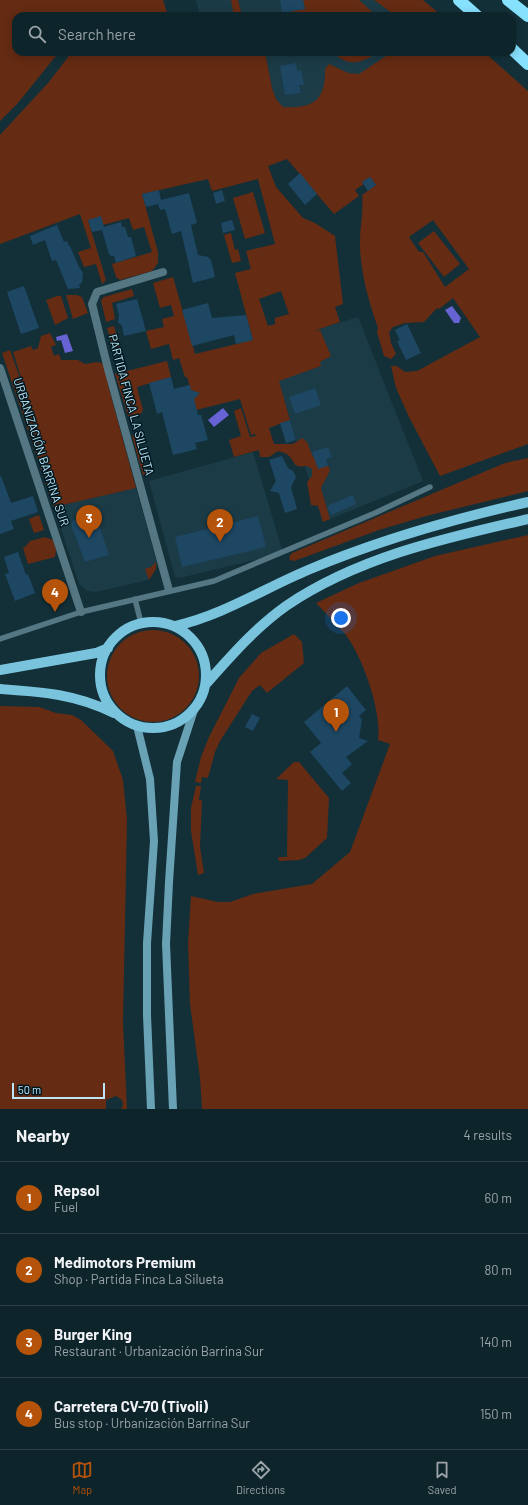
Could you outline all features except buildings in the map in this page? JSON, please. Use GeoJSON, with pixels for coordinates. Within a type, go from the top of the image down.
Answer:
{"type":"FeatureCollection","features":[{"type":"Feature","properties":{"kind":"highway"},"geometry":{"type":"LineString","coordinates":[[459,0],[472,12]]}},
{"type":"Feature","properties":{"kind":"highway"},"geometry":{"type":"LineString","coordinates":[[508,0],[528,16]]}},
{"type":"Feature","properties":{"kind":"highway"},"geometry":{"type":"LineString","coordinates":[[516,53],[528,64]]}},
{"type":"Feature","properties":{"kind":"main road"},"geometry":{"type":"LineString","coordinates":[[175,626],[220,612],[308,570],[355,551],[443,522],[528,502]]}},
{"type":"Feature","properties":{"kind":"main road"},"geometry":{"type":"LineString","coordinates":[[206,684],[244,642],[273,616],[303,596],[341,576],[413,548],[448,537],[528,519]]}},
{"type":"Feature","properties":{"kind":"main road"},"geometry":{"type":"LineString","coordinates":[[119,716],[109,705],[103,691],[100,677],[102,662],[108,648],[122,633],[141,624],[158,622],[175,626],[190,636],[200,650],[206,667],[206,684],[202,698],[194,710],[177,762],[166,944],[172,1109]]}},
{"type":"Feature","properties":{"kind":"main road"},"geometry":{"type":"LineString","coordinates":[[0,670],[63,660],[96,653],[108,648]]}},
{"type":"Feature","properties":{"kind":"main road"},"geometry":{"type":"LineString","coordinates":[[0,689],[55,693],[92,703],[137,726],[152,728],[168,726],[182,720],[194,710]]}},
{"type":"Feature","properties":{"kind":"main road"},"geometry":{"type":"LineString","coordinates":[[137,726],[150,779],[154,841],[147,943],[147,1015],[151,1109]]}},
{"type":"Feature","properties":{"kind":"street","name":"PARTIDA FINCA LA SILUETA"},"geometry":{"type":"LineString","coordinates":[[163,272],[97,292],[92,304],[108,369],[169,590]]}},
{"type":"Feature","properties":{"kind":"street","name":"URBANIZACIÓN BARRINA SUR"},"geometry":{"type":"LineString","coordinates":[[0,368],[81,612]]}},
{"type":"Feature","properties":{"kind":"lane"},"geometry":{"type":"LineString","coordinates":[[0,639],[81,612],[135,600],[169,590],[214,581],[375,513],[430,487]]}},
{"type":"Feature","properties":{"kind":"lane"},"geometry":{"type":"LineString","coordinates":[[135,600],[141,624]]}},
{"type":"Feature","properties":{"kind":"shaded area"},"geometry":{"type":"Polygon","coordinates":[[[0,0],[163,0],[167,12],[12,12],[12,56],[56,56],[18,103],[0,121],[0,0]]]}},
{"type":"Feature","properties":{"kind":"shaded area"},"geometry":{"type":"Polygon","coordinates":[[[196,0],[374,0],[390,12],[199,12],[196,0]]]}},
{"type":"Feature","properties":{"kind":"shaded area"},"geometry":{"type":"Polygon","coordinates":[[[231,0],[238,0],[241,12],[233,12],[231,0]]]}},
{"type":"Feature","properties":{"kind":"shaded area"},"geometry":{"type":"Polygon","coordinates":[[[303,0],[359,0],[372,12],[291,11],[305,9],[303,0]]]}},
{"type":"Feature","properties":{"kind":"shaded area"},"geometry":{"type":"Polygon","coordinates":[[[374,0],[423,0],[437,12],[390,12],[374,0]]]}},
{"type":"Feature","properties":{"kind":"shaded area"},"geometry":{"type":"Polygon","coordinates":[[[69,56],[266,56],[272,88],[276,99],[283,107],[293,107],[310,104],[316,100],[323,88],[325,69],[329,64],[348,73],[359,74],[386,56],[489,56],[528,91],[528,444],[440,476],[409,417],[396,388],[391,366],[397,366],[405,372],[417,371],[480,337],[453,298],[439,309],[437,308],[424,322],[405,323],[393,327],[389,332],[391,343],[396,354],[391,359],[384,356],[377,332],[378,328],[366,288],[360,247],[362,195],[376,185],[370,177],[362,182],[364,184],[355,190],[359,196],[334,214],[287,159],[268,166],[276,187],[303,218],[315,223],[335,236],[343,304],[335,307],[340,322],[314,331],[320,330],[331,356],[320,362],[321,366],[279,381],[290,420],[269,428],[274,444],[293,444],[302,438],[307,442],[313,457],[329,467],[329,473],[321,488],[330,519],[323,522],[318,506],[311,505],[307,482],[312,476],[312,469],[307,466],[296,466],[287,454],[278,451],[269,457],[260,457],[259,450],[234,457],[229,440],[241,436],[234,411],[241,408],[250,437],[256,436],[255,434],[251,435],[240,399],[196,410],[194,399],[196,393],[191,391],[179,358],[173,360],[169,344],[151,349],[146,331],[164,327],[162,319],[174,316],[171,305],[160,308],[153,283],[173,277],[195,354],[253,340],[235,273],[251,269],[246,251],[275,244],[258,179],[212,191],[208,179],[142,194],[158,252],[158,263],[152,271],[120,280],[116,277],[112,264],[152,252],[144,227],[133,230],[129,218],[103,225],[88,220],[106,280],[102,284],[96,264],[84,267],[78,252],[91,248],[80,214],[0,244],[0,135],[48,83],[69,56]],[[433,220],[409,237],[419,252],[423,252],[445,287],[469,269],[433,220]],[[281,291],[259,299],[268,326],[275,324],[275,318],[289,314],[281,291]]]}},
{"type":"Feature","properties":{"kind":"shaded area"},"geometry":{"type":"Polygon","coordinates":[[[266,56],[386,56],[280,129],[266,56]]]}},
{"type":"Feature","properties":{"kind":"shaded area"},"geometry":{"type":"Polygon","coordinates":[[[338,56],[373,56],[355,62],[350,62],[338,56]]]}},
{"type":"Feature","properties":{"kind":"shaded area"},"geometry":{"type":"Polygon","coordinates":[[[253,192],[265,233],[245,239],[233,198],[253,192]]]}},
{"type":"Feature","properties":{"kind":"shaded area"},"geometry":{"type":"Polygon","coordinates":[[[434,231],[460,264],[444,277],[418,243],[434,231]]]}},
{"type":"Feature","properties":{"kind":"shaded area"},"geometry":{"type":"Polygon","coordinates":[[[231,233],[235,250],[238,249],[241,261],[232,263],[224,235],[231,233]]]}},
{"type":"Feature","properties":{"kind":"shaded area"},"geometry":{"type":"Polygon","coordinates":[[[132,289],[134,296],[112,303],[115,319],[106,322],[101,300],[104,297],[132,289]]]}},
{"type":"Feature","properties":{"kind":"shaded area"},"geometry":{"type":"Polygon","coordinates":[[[66,295],[77,295],[82,297],[88,313],[73,319],[66,295]]]}},
{"type":"Feature","properties":{"kind":"shaded area"},"geometry":{"type":"Polygon","coordinates":[[[61,296],[68,318],[55,325],[46,300],[61,296]]]}},
{"type":"Feature","properties":{"kind":"shaded area"},"geometry":{"type":"Polygon","coordinates":[[[452,306],[461,318],[459,323],[454,323],[445,310],[452,306]]]}},
{"type":"Feature","properties":{"kind":"shaded area"},"geometry":{"type":"Polygon","coordinates":[[[358,317],[423,481],[323,522],[296,440],[268,345],[358,317]]]}},
{"type":"Feature","properties":{"kind":"shaded area"},"geometry":{"type":"Polygon","coordinates":[[[114,326],[121,351],[115,353],[107,328],[114,326]]]}},
{"type":"Feature","properties":{"kind":"shaded area"},"geometry":{"type":"Polygon","coordinates":[[[50,333],[56,345],[51,347],[54,356],[59,354],[61,360],[78,360],[85,364],[97,362],[105,364],[110,382],[108,385],[136,488],[54,507],[2,353],[10,350],[23,384],[13,352],[31,346],[33,350],[38,348],[41,336],[50,333]]]}},
{"type":"Feature","properties":{"kind":"shaded area"},"geometry":{"type":"Polygon","coordinates":[[[67,334],[73,351],[65,353],[61,340],[57,341],[56,337],[67,334]]]}},
{"type":"Feature","properties":{"kind":"shaded area"},"geometry":{"type":"Polygon","coordinates":[[[167,361],[171,377],[137,387],[143,410],[141,414],[137,416],[128,416],[115,374],[167,361]]]}},
{"type":"Feature","properties":{"kind":"shaded area"},"geometry":{"type":"Polygon","coordinates":[[[223,408],[229,415],[214,427],[208,420],[223,408]]]}},
{"type":"Feature","properties":{"kind":"shaded area"},"geometry":{"type":"Polygon","coordinates":[[[136,433],[147,474],[143,475],[132,436],[136,433]]]}},
{"type":"Feature","properties":{"kind":"shaded area"},"geometry":{"type":"Polygon","coordinates":[[[253,452],[283,553],[180,578],[175,577],[149,481],[253,452]]]}},
{"type":"Feature","properties":{"kind":"shaded area"},"geometry":{"type":"Polygon","coordinates":[[[528,458],[528,491],[426,516],[379,530],[294,561],[290,560],[289,557],[292,553],[505,463],[528,458]]]}},
{"type":"Feature","properties":{"kind":"shaded area"},"geometry":{"type":"Polygon","coordinates":[[[136,488],[157,563],[156,569],[148,580],[96,592],[87,591],[79,584],[54,507],[136,488]]]}},
{"type":"Feature","properties":{"kind":"shaded area"},"geometry":{"type":"Polygon","coordinates":[[[39,515],[44,530],[34,533],[29,519],[39,515]]]}},
{"type":"Feature","properties":{"kind":"shaded area"},"geometry":{"type":"Polygon","coordinates":[[[528,535],[528,1109],[202,1109],[200,1078],[190,1004],[188,943],[191,896],[218,902],[230,902],[253,894],[312,884],[350,852],[390,744],[378,740],[377,715],[374,701],[359,657],[343,631],[316,603],[359,583],[435,556],[528,535]]]}},
{"type":"Feature","properties":{"kind":"shaded area"},"geometry":{"type":"Polygon","coordinates":[[[45,537],[53,540],[56,550],[55,557],[28,564],[23,548],[30,541],[45,537]]]}},
{"type":"Feature","properties":{"kind":"shaded area"},"geometry":{"type":"Polygon","coordinates":[[[156,562],[156,569],[149,580],[145,569],[151,567],[156,562]]]}},
{"type":"Feature","properties":{"kind":"shaded area"},"geometry":{"type":"Polygon","coordinates":[[[153,630],[171,633],[186,643],[196,658],[199,676],[196,694],[186,709],[171,719],[153,722],[135,719],[120,709],[110,694],[107,676],[110,658],[120,643],[135,633],[153,630]]]}},
{"type":"Feature","properties":{"kind":"shaded area"},"geometry":{"type":"Polygon","coordinates":[[[294,634],[302,642],[304,663],[267,693],[260,685],[252,691],[220,741],[215,752],[208,778],[202,777],[201,783],[195,782],[201,757],[209,737],[239,678],[261,653],[294,634]]]}},
{"type":"Feature","properties":{"kind":"shaded area"},"geometry":{"type":"Polygon","coordinates":[[[0,706],[39,707],[56,713],[72,715],[81,720],[113,751],[123,780],[127,820],[123,1023],[127,1109],[121,1109],[123,1105],[122,1100],[116,1096],[106,1100],[106,1109],[0,1109],[0,706]]]}},
{"type":"Feature","properties":{"kind":"shaded area"},"geometry":{"type":"Polygon","coordinates":[[[294,762],[299,762],[329,798],[327,838],[305,858],[299,860],[279,861],[278,857],[287,857],[288,780],[276,779],[294,762]]]}},
{"type":"Feature","properties":{"kind":"shaded area"},"geometry":{"type":"Polygon","coordinates":[[[196,786],[201,786],[199,800],[202,800],[200,847],[204,873],[198,875],[191,831],[191,808],[196,786]]]}},
{"type":"Feature","properties":{"kind":"place","name":"Burger King"},"geometry":{"type":"Point","coordinates":[89,538]}},
{"type":"Feature","properties":{"kind":"place","name":"Medimotors Premium"},"geometry":{"type":"Point","coordinates":[220,542]}},
{"type":"Feature","properties":{"kind":"place","name":"Carretera CV-70 (Tivoli)"},"geometry":{"type":"Point","coordinates":[55,612]}},
{"type":"Feature","properties":{"kind":"place","name":"Repsol"},"geometry":{"type":"Point","coordinates":[336,732]}}]}
